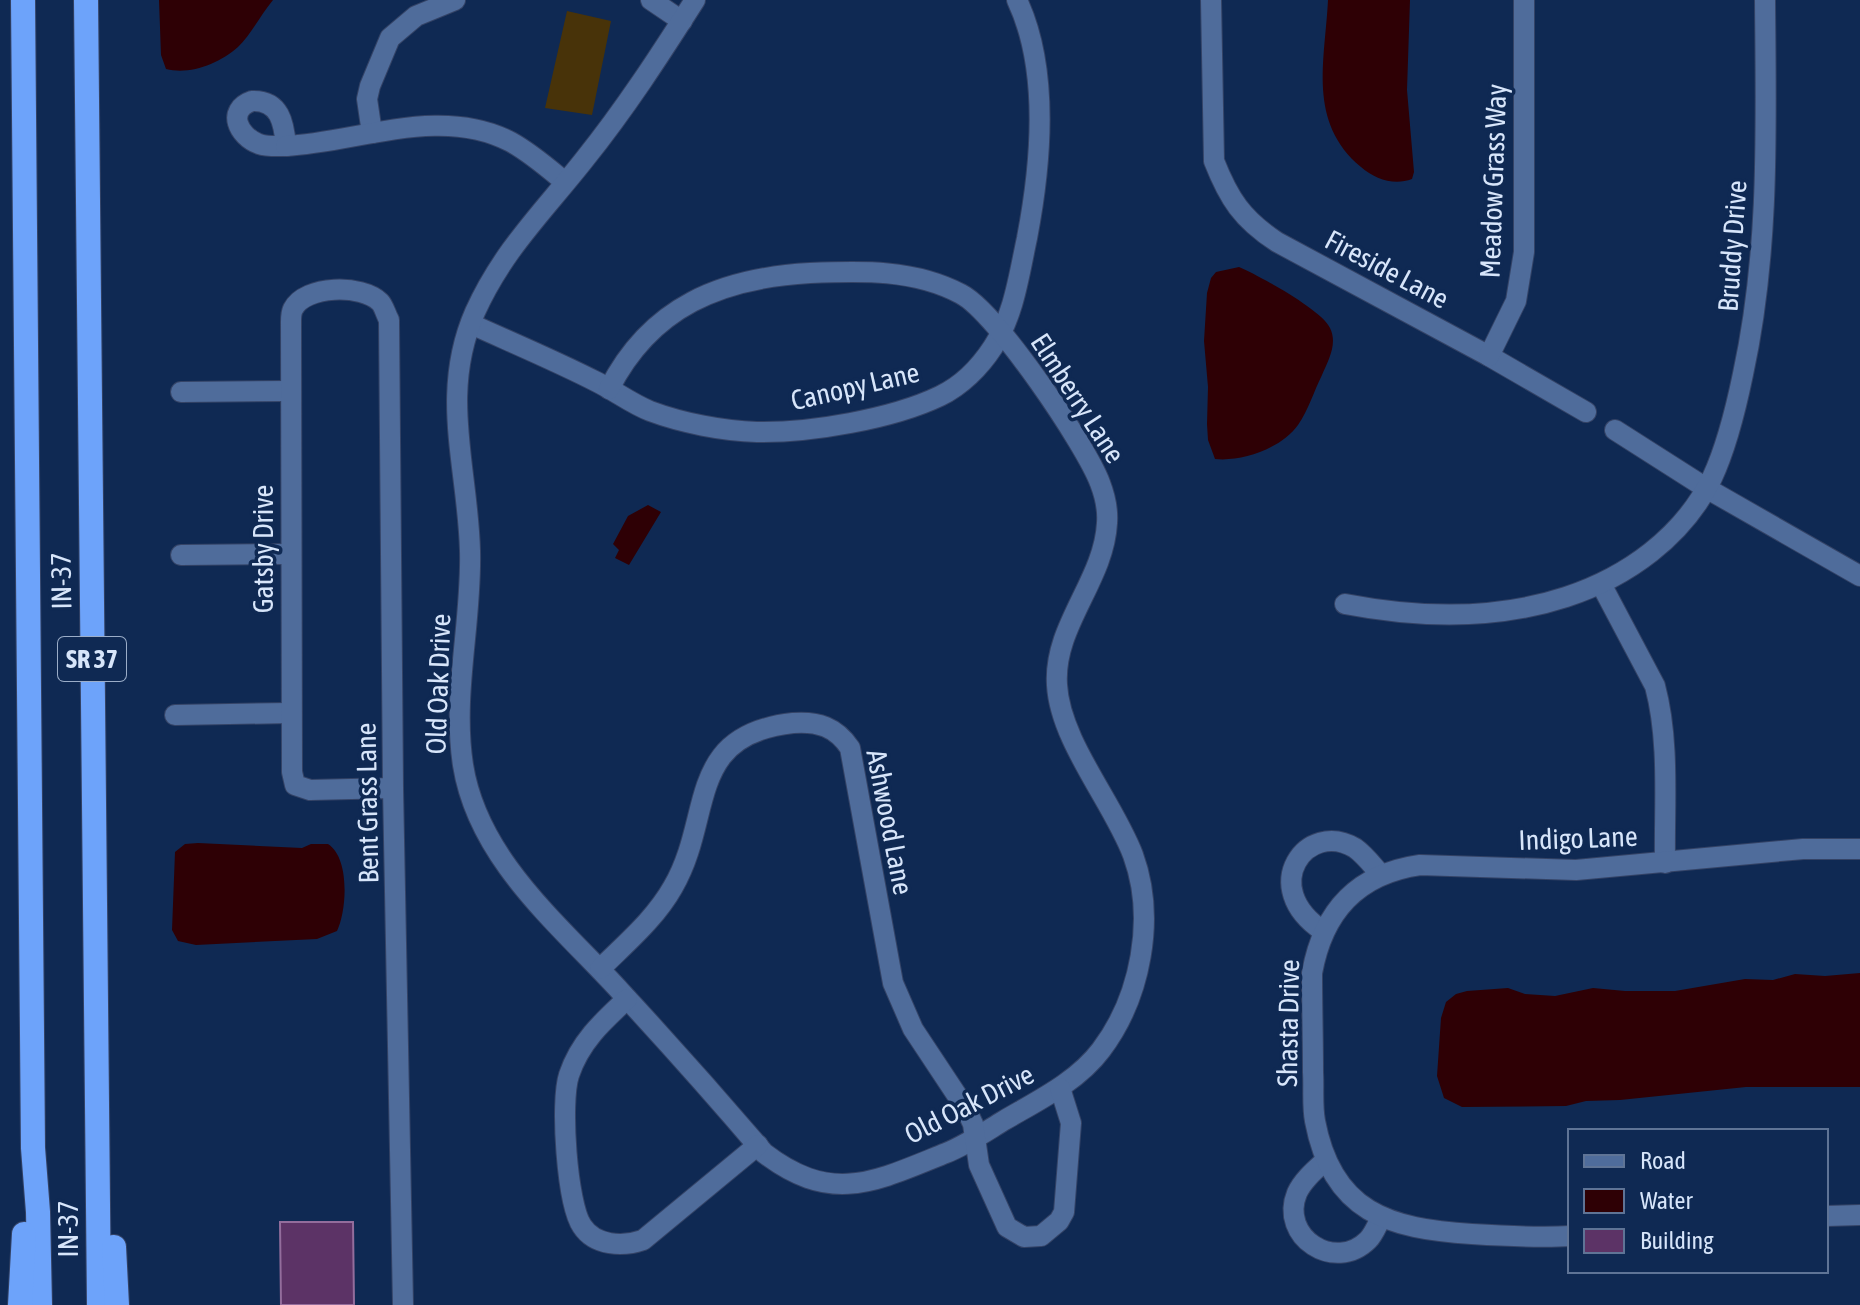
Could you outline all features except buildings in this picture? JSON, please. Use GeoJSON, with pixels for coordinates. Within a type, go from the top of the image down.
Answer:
{"type":"FeatureCollection","features":[{"type":"Feature","properties":{"kind":"highway","name":"IN-37"},"geometry":{"type":"LineString","coordinates":[[23,0],[33,1148],[40,1305]]}},
{"type":"Feature","properties":{"kind":"highway","name":"IN-37"},"geometry":{"type":"LineString","coordinates":[[86,0],[99,1305]]}},
{"type":"Feature","properties":{"kind":"highway"},"geometry":{"type":"LineString","coordinates":[[99,1128],[111,1206],[117,1305]]}},
{"type":"Feature","properties":{"kind":"highway"},"geometry":{"type":"LineString","coordinates":[[20,1305],[26,1203],[33,1148]]}},
{"type":"Feature","properties":{"kind":"street"},"geometry":{"type":"LineString","coordinates":[[372,133],[367,99],[390,38],[416,16],[455,0]]}},
{"type":"Feature","properties":{"kind":"street"},"geometry":{"type":"LineString","coordinates":[[651,0],[682,21]]}},
{"type":"Feature","properties":{"kind":"street","name":"Old Oak Drive"},"geometry":{"type":"LineString","coordinates":[[695,0],[621,113],[510,248],[490,282],[463,348],[456,430],[470,551],[460,693],[463,766],[471,800],[486,833],[522,888],[600,969],[758,1145],[785,1169],[816,1183],[838,1186],[861,1184],[950,1151],[1060,1088]]}},
{"type":"Feature","properties":{"kind":"street","name":"Canopy Lane"},"geometry":{"type":"LineString","coordinates":[[471,324],[649,411],[722,428],[754,432],[787,431],[845,423],[913,407],[942,395],[967,378],[992,349],[1016,291],[1028,234],[1039,139],[1036,74],[1032,43],[1017,0]]}},
{"type":"Feature","properties":{"kind":"street","name":"Fireside Lane"},"geometry":{"type":"LineString","coordinates":[[1211,0],[1214,161],[1239,211],[1277,242],[1586,412]]}},
{"type":"Feature","properties":{"kind":"street","name":"Meadow Grass Way"},"geometry":{"type":"LineString","coordinates":[[1489,356],[1516,301],[1524,252],[1524,0]]}},
{"type":"Feature","properties":{"kind":"street","name":"Bruddy Drive"},"geometry":{"type":"LineString","coordinates":[[1345,604],[1417,615],[1478,614],[1554,601],[1601,584],[1637,563],[1687,517],[1706,488],[1717,463],[1737,402],[1753,329],[1766,176],[1765,0]]}},
{"type":"Feature","properties":{"kind":"street"},"geometry":{"type":"LineString","coordinates":[[286,146],[309,145],[418,126],[452,126],[479,130],[507,140],[532,154],[565,182]]}},
{"type":"Feature","properties":{"kind":"street","name":"Elmberry Lane"},"geometry":{"type":"LineString","coordinates":[[609,389],[635,347],[670,317],[726,286],[781,275],[880,271],[912,276],[965,295],[981,308],[1087,456],[1106,502],[1107,524],[1103,549],[1067,627],[1056,680],[1063,719],[1134,857],[1142,895],[1144,929],[1135,983],[1120,1017],[1100,1051],[1060,1088]]}},
{"type":"Feature","properties":{"kind":"street","name":"Gatsby Drive"},"geometry":{"type":"LineString","coordinates":[[380,302],[360,291],[329,289],[303,299],[293,309],[290,713],[295,785],[310,790],[393,788]]}},
{"type":"Feature","properties":{"kind":"street","name":"Bent Grass Lane"},"geometry":{"type":"LineString","coordinates":[[380,302],[389,320],[390,355],[393,788],[403,1305]]}},
{"type":"Feature","properties":{"kind":"street"},"geometry":{"type":"LineString","coordinates":[[181,392],[290,391]]}},
{"type":"Feature","properties":{"kind":"street"},"geometry":{"type":"LineString","coordinates":[[1615,430],[1706,488],[1860,576]]}},
{"type":"Feature","properties":{"kind":"street"},"geometry":{"type":"LineString","coordinates":[[181,555],[291,554]]}},
{"type":"Feature","properties":{"kind":"street"},"geometry":{"type":"LineString","coordinates":[[1601,584],[1655,686],[1658,698],[1663,734],[1665,863]]}},
{"type":"Feature","properties":{"kind":"street"},"geometry":{"type":"LineString","coordinates":[[175,715],[290,713]]}},
{"type":"Feature","properties":{"kind":"street","name":"Ashwood Lane"},"geometry":{"type":"LineString","coordinates":[[600,969],[645,925],[673,887],[683,867],[715,764],[745,735],[806,722],[834,730],[850,748],[893,983],[913,1029],[966,1109],[979,1165],[1007,1227],[1024,1237],[1041,1236],[1051,1230],[1064,1212],[1071,1123],[1060,1088]]}},
{"type":"Feature","properties":{"kind":"street","name":"Shasta Drive"},"geometry":{"type":"LineString","coordinates":[[1381,875],[1363,854],[1352,846],[1339,843],[1318,844],[1299,858],[1290,878],[1292,898],[1304,917],[1323,931],[1312,973],[1314,1117],[1326,1160],[1345,1190],[1381,1218],[1433,1232],[1568,1236]]}},
{"type":"Feature","properties":{"kind":"street","name":"Indigo Lane"},"geometry":{"type":"LineString","coordinates":[[1323,931],[1343,902],[1381,875],[1405,867],[1434,864],[1576,870],[1803,849],[1860,849]]}},
{"type":"Feature","properties":{"kind":"street"},"geometry":{"type":"LineString","coordinates":[[627,999],[592,1031],[568,1077],[563,1103],[564,1135],[581,1226],[592,1235],[616,1245],[643,1240],[758,1145]]}},
{"type":"Feature","properties":{"kind":"street"},"geometry":{"type":"LineString","coordinates":[[1326,1160],[1304,1181],[1294,1204],[1297,1228],[1305,1240],[1331,1254],[1344,1253],[1365,1243],[1381,1218]]}},
{"type":"Feature","properties":{"kind":"street"},"geometry":{"type":"LineString","coordinates":[[1828,1216],[1860,1215]]}},
{"type":"Feature","properties":{"kind":"shaded area"},"geometry":{"type":"Polygon","coordinates":[[[567,11],[611,21],[592,115],[545,108],[567,11]]]}},
{"type":"Feature","properties":{"kind":"water"},"geometry":{"type":"Polygon","coordinates":[[[159,0],[273,0],[247,37],[230,53],[204,67],[175,70],[166,69],[161,55],[159,0]]]}},
{"type":"Feature","properties":{"kind":"water"},"geometry":{"type":"Polygon","coordinates":[[[1328,0],[1410,0],[1407,90],[1412,179],[1392,181],[1372,175],[1344,149],[1333,130],[1323,90],[1328,0]]]}},
{"type":"Feature","properties":{"kind":"water"},"geometry":{"type":"Polygon","coordinates":[[[1239,267],[1315,312],[1330,328],[1333,346],[1308,407],[1291,433],[1261,452],[1215,459],[1208,440],[1207,424],[1204,341],[1207,293],[1216,272],[1239,267]]]}},
{"type":"Feature","properties":{"kind":"water"},"geometry":{"type":"Polygon","coordinates":[[[648,505],[661,512],[629,565],[615,558],[619,550],[613,544],[628,516],[648,505]]]}},
{"type":"Feature","properties":{"kind":"water"},"geometry":{"type":"Polygon","coordinates":[[[185,844],[302,848],[311,844],[328,844],[335,851],[343,872],[343,911],[337,931],[317,939],[196,945],[178,941],[172,930],[175,852],[185,844]]]}},
{"type":"Feature","properties":{"kind":"water"},"geometry":{"type":"Polygon","coordinates":[[[1860,973],[1860,1087],[1746,1087],[1586,1101],[1566,1106],[1462,1107],[1444,1098],[1437,1076],[1441,1018],[1446,1002],[1456,994],[1467,991],[1508,988],[1525,994],[1555,996],[1593,988],[1675,991],[1745,979],[1773,980],[1795,974],[1825,976],[1860,973]]]}}]}
